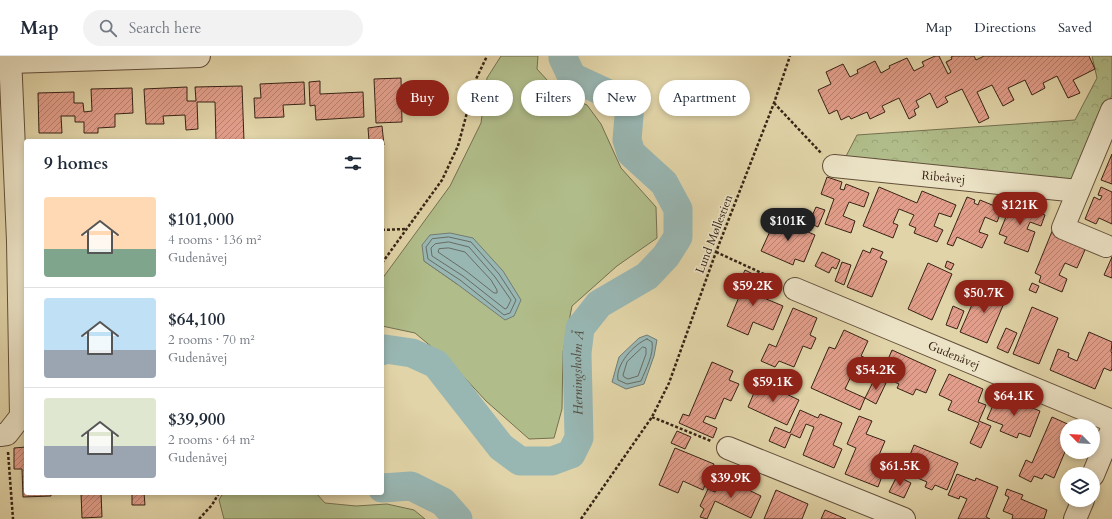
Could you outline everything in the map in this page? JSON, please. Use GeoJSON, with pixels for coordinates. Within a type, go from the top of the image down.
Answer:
{"type":"FeatureCollection","features":[{"type":"Feature","properties":{"kind":"street"},"geometry":{"type":"LineString","coordinates":[[4,434],[23,416],[22,240],[10,59],[199,56]]}},
{"type":"Feature","properties":{"kind":"street"},"geometry":{"type":"LineString","coordinates":[[1106,246],[1063,228],[1112,110]]}},
{"type":"Feature","properties":{"kind":"street","name":"Ribeåvej"},"geometry":{"type":"LineString","coordinates":[[834,166],[1078,191]]}},
{"type":"Feature","properties":{"kind":"street","name":"Gudenåvej"},"geometry":{"type":"LineString","coordinates":[[795,289],[1112,421]]}},
{"type":"Feature","properties":{"kind":"street"},"geometry":{"type":"LineString","coordinates":[[1096,467],[1112,429]]}},
{"type":"Feature","properties":{"kind":"street"},"geometry":{"type":"LineString","coordinates":[[728,448],[904,519]]}},
{"type":"Feature","properties":{"kind":"street"},"geometry":{"type":"LineString","coordinates":[[1075,519],[1080,507]]}},
{"type":"Feature","properties":{"kind":"path"},"geometry":{"type":"LineString","coordinates":[[384,260],[442,180],[458,146],[476,79],[487,56]]}},
{"type":"Feature","properties":{"kind":"path","name":"Lund Møllestien"},"geometry":{"type":"LineString","coordinates":[[581,519],[652,417],[669,383],[716,252],[774,103],[790,56]]}},
{"type":"Feature","properties":{"kind":"path"},"geometry":{"type":"LineString","coordinates":[[774,103],[834,166]]}},
{"type":"Feature","properties":{"kind":"path"},"geometry":{"type":"LineString","coordinates":[[384,230],[406,230]]}},
{"type":"Feature","properties":{"kind":"path"},"geometry":{"type":"LineString","coordinates":[[716,252],[795,289]]}},
{"type":"Feature","properties":{"kind":"path"},"geometry":{"type":"LineString","coordinates":[[652,417],[728,448]]}},
{"type":"Feature","properties":{"kind":"path"},"geometry":{"type":"LineString","coordinates":[[4,434],[13,519]]}},
{"type":"Feature","properties":{"kind":"path"},"geometry":{"type":"LineString","coordinates":[[199,519],[212,505],[218,495]]}},
{"type":"Feature","properties":{"kind":"green space"},"geometry":{"type":"Polygon","coordinates":[[[501,56],[538,56],[537,69],[547,80],[521,80],[521,116],[585,116],[585,104],[587,105],[593,113],[593,116],[595,116],[601,124],[621,168],[656,207],[657,238],[617,266],[572,306],[563,352],[562,409],[554,438],[529,439],[486,401],[451,363],[415,333],[384,326],[384,276],[450,186],[481,123],[482,116],[513,116],[513,80],[487,80],[501,56]],[[430,235],[424,261],[457,284],[430,235]]]}},
{"type":"Feature","properties":{"kind":"green space"},"geometry":{"type":"Polygon","coordinates":[[[1092,56],[1112,56],[1112,95],[1074,188],[843,162],[857,135],[1075,120],[1097,78],[1092,56]]]}},
{"type":"Feature","properties":{"kind":"green space"},"geometry":{"type":"Polygon","coordinates":[[[222,495],[318,495],[325,503],[356,506],[387,504],[414,510],[425,519],[224,519],[219,500],[222,495]]]}},
{"type":"Feature","properties":{"kind":"water"},"geometry":{"type":"Polygon","coordinates":[[[450,233],[473,238],[503,271],[521,300],[514,316],[505,320],[424,261],[422,245],[430,235],[450,233]]]}},
{"type":"Feature","properties":{"kind":"water"},"geometry":{"type":"Polygon","coordinates":[[[647,335],[657,340],[654,356],[644,384],[626,389],[612,382],[619,357],[639,338],[647,335]]]}},
{"type":"Feature","properties":{"kind":"building"},"geometry":{"type":"Polygon","coordinates":[[[935,56],[939,56],[948,74],[951,72],[946,62],[952,59],[951,57],[953,56],[974,56],[976,60],[984,56],[1089,56],[1095,69],[1073,80],[1080,93],[1068,98],[1057,76],[1043,83],[1045,88],[1032,95],[1025,80],[1008,88],[1014,100],[1003,106],[992,85],[977,92],[989,118],[979,123],[962,89],[945,97],[948,102],[937,108],[930,93],[916,101],[919,107],[914,110],[916,115],[909,119],[899,98],[882,106],[885,112],[870,119],[867,112],[851,119],[849,116],[841,120],[837,110],[829,114],[818,90],[831,84],[826,72],[843,64],[850,77],[858,73],[857,70],[875,61],[881,73],[890,68],[889,66],[907,58],[914,71],[924,66],[922,62],[935,56]]]}},
{"type":"Feature","properties":{"kind":"building"},"geometry":{"type":"Polygon","coordinates":[[[401,78],[401,80],[396,80],[396,116],[402,116],[402,122],[376,123],[374,79],[401,78]]]}},
{"type":"Feature","properties":{"kind":"building"},"geometry":{"type":"Polygon","coordinates":[[[320,81],[320,94],[363,92],[364,117],[316,120],[315,105],[310,106],[309,82],[320,81]]]}},
{"type":"Feature","properties":{"kind":"building"},"geometry":{"type":"Polygon","coordinates":[[[304,82],[305,104],[283,105],[284,117],[255,118],[254,98],[261,98],[260,84],[304,82]]]}},
{"type":"Feature","properties":{"kind":"building"},"geometry":{"type":"Polygon","coordinates":[[[242,86],[244,139],[216,139],[215,102],[197,102],[198,129],[186,130],[185,115],[163,116],[164,124],[146,124],[144,89],[187,87],[187,101],[196,101],[195,87],[242,86]]]}},
{"type":"Feature","properties":{"kind":"building"},"geometry":{"type":"Polygon","coordinates":[[[132,88],[133,113],[115,114],[115,127],[98,128],[98,133],[84,133],[84,122],[75,122],[75,116],[61,116],[62,133],[39,133],[38,93],[74,92],[74,103],[83,103],[84,112],[92,111],[91,89],[132,88]]]}},
{"type":"Feature","properties":{"kind":"building"},"geometry":{"type":"Polygon","coordinates":[[[382,126],[383,139],[369,139],[368,128],[382,126]]]}},
{"type":"Feature","properties":{"kind":"building"},"geometry":{"type":"Polygon","coordinates":[[[1112,154],[1112,184],[1101,180],[1112,154]]]}},
{"type":"Feature","properties":{"kind":"building"},"geometry":{"type":"Polygon","coordinates":[[[827,177],[842,182],[840,189],[844,190],[846,184],[869,193],[864,207],[849,202],[843,216],[855,221],[851,233],[825,224],[834,199],[821,194],[827,177]]]}},
{"type":"Feature","properties":{"kind":"building"},"geometry":{"type":"Polygon","coordinates":[[[879,187],[917,203],[922,191],[956,205],[951,217],[939,213],[934,226],[943,230],[937,242],[914,233],[916,228],[909,225],[914,215],[899,209],[893,223],[898,225],[893,238],[863,226],[879,187]]]}},
{"type":"Feature","properties":{"kind":"building"},"geometry":{"type":"Polygon","coordinates":[[[1101,187],[1112,192],[1112,224],[1099,218],[1096,224],[1085,219],[1094,197],[1100,200],[1102,196],[1098,195],[1101,187]]]}},
{"type":"Feature","properties":{"kind":"building"},"geometry":{"type":"Polygon","coordinates":[[[967,197],[975,200],[974,203],[978,205],[980,200],[1002,209],[997,222],[985,217],[979,232],[988,235],[982,248],[957,237],[953,246],[947,244],[967,197]]]}},
{"type":"Feature","properties":{"kind":"building"},"geometry":{"type":"Polygon","coordinates":[[[1012,202],[1045,215],[1041,226],[1030,222],[1027,229],[1035,232],[1028,252],[1004,243],[1007,237],[999,234],[1012,202]]]}},
{"type":"Feature","properties":{"kind":"building"},"geometry":{"type":"Polygon","coordinates":[[[816,207],[825,210],[818,227],[809,223],[816,207]]]}},
{"type":"Feature","properties":{"kind":"building"},"geometry":{"type":"Polygon","coordinates":[[[776,218],[815,235],[804,262],[795,259],[793,265],[761,251],[776,218]]]}},
{"type":"Feature","properties":{"kind":"building"},"geometry":{"type":"Polygon","coordinates":[[[1053,229],[1088,243],[1077,268],[1065,263],[1059,275],[1067,279],[1062,292],[1039,282],[1041,276],[1035,273],[1053,229]]]}},
{"type":"Feature","properties":{"kind":"building"},"geometry":{"type":"Polygon","coordinates":[[[872,248],[883,252],[880,258],[887,261],[872,297],[847,287],[863,250],[870,253],[872,248]]]}},
{"type":"Feature","properties":{"kind":"building"},"geometry":{"type":"Polygon","coordinates":[[[822,252],[840,260],[836,269],[832,267],[829,273],[815,266],[822,252]]]}},
{"type":"Feature","properties":{"kind":"building"},"geometry":{"type":"Polygon","coordinates":[[[1112,257],[1112,278],[1104,275],[1112,257]]]}},
{"type":"Feature","properties":{"kind":"building"},"geometry":{"type":"Polygon","coordinates":[[[947,261],[954,264],[951,270],[945,267],[947,261]]]}},
{"type":"Feature","properties":{"kind":"building"},"geometry":{"type":"Polygon","coordinates":[[[842,262],[851,265],[844,285],[835,281],[842,262]]]}},
{"type":"Feature","properties":{"kind":"building"},"geometry":{"type":"Polygon","coordinates":[[[928,263],[952,274],[932,320],[908,309],[928,263]]]}},
{"type":"Feature","properties":{"kind":"building"},"geometry":{"type":"Polygon","coordinates":[[[745,270],[759,277],[752,293],[783,306],[773,330],[753,322],[748,335],[727,326],[741,292],[736,290],[745,270]]]}},
{"type":"Feature","properties":{"kind":"building"},"geometry":{"type":"Polygon","coordinates":[[[1032,283],[1039,286],[1036,293],[1029,290],[1032,283]]]}},
{"type":"Feature","properties":{"kind":"building"},"geometry":{"type":"Polygon","coordinates":[[[981,284],[1007,296],[987,343],[960,332],[981,284]]]}},
{"type":"Feature","properties":{"kind":"building"},"geometry":{"type":"Polygon","coordinates":[[[953,306],[964,311],[957,329],[946,325],[953,306]]]}},
{"type":"Feature","properties":{"kind":"building"},"geometry":{"type":"Polygon","coordinates":[[[1032,307],[1058,318],[1039,364],[1013,354],[1032,307]]]}},
{"type":"Feature","properties":{"kind":"building"},"geometry":{"type":"Polygon","coordinates":[[[793,308],[817,318],[810,335],[816,338],[811,349],[803,346],[794,367],[779,361],[775,367],[761,361],[769,344],[776,347],[793,308]]]}},
{"type":"Feature","properties":{"kind":"building"},"geometry":{"type":"Polygon","coordinates":[[[1006,328],[1017,333],[1008,353],[997,348],[1006,328]]]}},
{"type":"Feature","properties":{"kind":"building"},"geometry":{"type":"Polygon","coordinates":[[[844,330],[868,341],[861,356],[868,359],[862,374],[854,370],[845,389],[865,398],[860,410],[811,388],[829,347],[835,349],[844,330]]]}},
{"type":"Feature","properties":{"kind":"building"},"geometry":{"type":"Polygon","coordinates":[[[1089,332],[1112,342],[1111,371],[1104,368],[1095,389],[1050,370],[1058,349],[1069,353],[1068,357],[1077,361],[1089,332]]]}},
{"type":"Feature","properties":{"kind":"building"},"geometry":{"type":"Polygon","coordinates":[[[892,350],[936,370],[926,393],[916,389],[913,395],[897,388],[899,384],[881,376],[892,350]]]}},
{"type":"Feature","properties":{"kind":"building"},"geometry":{"type":"Polygon","coordinates":[[[712,362],[733,371],[729,380],[739,384],[731,401],[724,398],[715,419],[706,416],[703,422],[717,428],[713,438],[679,423],[683,414],[689,416],[712,362]]]}},
{"type":"Feature","properties":{"kind":"building"},"geometry":{"type":"Polygon","coordinates":[[[949,374],[983,389],[978,402],[986,405],[979,421],[991,426],[981,448],[970,443],[979,423],[948,410],[952,401],[939,395],[949,374]]]}},
{"type":"Feature","properties":{"kind":"building"},"geometry":{"type":"Polygon","coordinates":[[[875,378],[886,383],[876,404],[865,398],[875,378]]]}},
{"type":"Feature","properties":{"kind":"building"},"geometry":{"type":"Polygon","coordinates":[[[759,381],[799,400],[787,425],[748,407],[759,381]]]}},
{"type":"Feature","properties":{"kind":"building"},"geometry":{"type":"Polygon","coordinates":[[[998,394],[1040,411],[1030,437],[1019,433],[1017,438],[1000,431],[1003,425],[987,419],[998,394]]]}},
{"type":"Feature","properties":{"kind":"building"},"geometry":{"type":"Polygon","coordinates":[[[800,410],[818,418],[820,414],[842,423],[833,445],[842,449],[834,468],[803,455],[814,427],[806,424],[800,438],[791,434],[785,448],[769,441],[775,427],[790,433],[800,410]]]}},
{"type":"Feature","properties":{"kind":"building"},"geometry":{"type":"Polygon","coordinates":[[[859,416],[872,421],[866,434],[885,441],[874,467],[884,471],[878,487],[845,474],[856,448],[847,444],[859,416]]]}},
{"type":"Feature","properties":{"kind":"building"},"geometry":{"type":"Polygon","coordinates":[[[1052,417],[1060,421],[1060,459],[1062,459],[1054,478],[1045,474],[1042,479],[1034,476],[1031,482],[1019,476],[1026,460],[1032,463],[1052,417]]]}},
{"type":"Feature","properties":{"kind":"building"},"geometry":{"type":"Polygon","coordinates":[[[677,431],[691,437],[685,449],[671,443],[677,431]]]}},
{"type":"Feature","properties":{"kind":"building"},"geometry":{"type":"Polygon","coordinates":[[[914,445],[958,463],[947,490],[935,485],[932,490],[925,487],[927,482],[903,472],[914,445]]]}},
{"type":"Feature","properties":{"kind":"building"},"geometry":{"type":"Polygon","coordinates":[[[24,447],[24,495],[51,496],[23,497],[22,469],[14,469],[14,448],[24,447]]]}},
{"type":"Feature","properties":{"kind":"building"},"geometry":{"type":"Polygon","coordinates":[[[675,448],[714,464],[703,490],[683,481],[678,493],[659,485],[675,448]]]}},
{"type":"Feature","properties":{"kind":"building"},"geometry":{"type":"Polygon","coordinates":[[[957,474],[975,481],[976,478],[998,487],[986,517],[990,519],[958,519],[967,499],[960,496],[959,499],[948,495],[957,474]]]}},
{"type":"Feature","properties":{"kind":"building"},"geometry":{"type":"Polygon","coordinates":[[[897,476],[911,483],[904,498],[889,492],[897,476]]]}},
{"type":"Feature","properties":{"kind":"building"},"geometry":{"type":"Polygon","coordinates":[[[722,477],[761,496],[751,518],[715,501],[707,519],[700,517],[704,509],[700,506],[708,489],[715,492],[722,477]]]}},
{"type":"Feature","properties":{"kind":"building"},"geometry":{"type":"Polygon","coordinates":[[[1007,489],[1023,495],[1021,499],[1047,510],[1044,519],[1012,519],[1013,515],[1003,511],[1009,497],[1005,495],[1007,489]]]}},
{"type":"Feature","properties":{"kind":"building"},"geometry":{"type":"Polygon","coordinates":[[[776,490],[808,504],[802,519],[764,519],[776,490]]]}},
{"type":"Feature","properties":{"kind":"building"},"geometry":{"type":"Polygon","coordinates":[[[81,495],[101,495],[102,517],[82,518],[81,495]]]}},
{"type":"Feature","properties":{"kind":"building"},"geometry":{"type":"Polygon","coordinates":[[[132,495],[144,495],[145,505],[132,505],[132,495]]]}},
{"type":"Feature","properties":{"kind":"building"},"geometry":{"type":"Polygon","coordinates":[[[825,510],[846,519],[821,519],[825,510]]]}},
{"type":"Feature","properties":{"kind":"waterway","name":"Herningsholm Å"},"geometry":{"type":"LineString","coordinates":[[384,350],[412,353],[436,364],[501,447],[520,461],[552,461],[571,454],[579,438],[577,353],[580,328],[599,304],[647,276],[666,256],[678,237],[678,209],[664,183],[631,153],[627,140],[630,104],[572,77],[563,58],[564,56]]}},
{"type":"Feature","properties":{"kind":"waterway","name":"Herningsholm Å"},"geometry":{"type":"LineString","coordinates":[[384,488],[411,486],[443,502],[458,519]]}}]}
